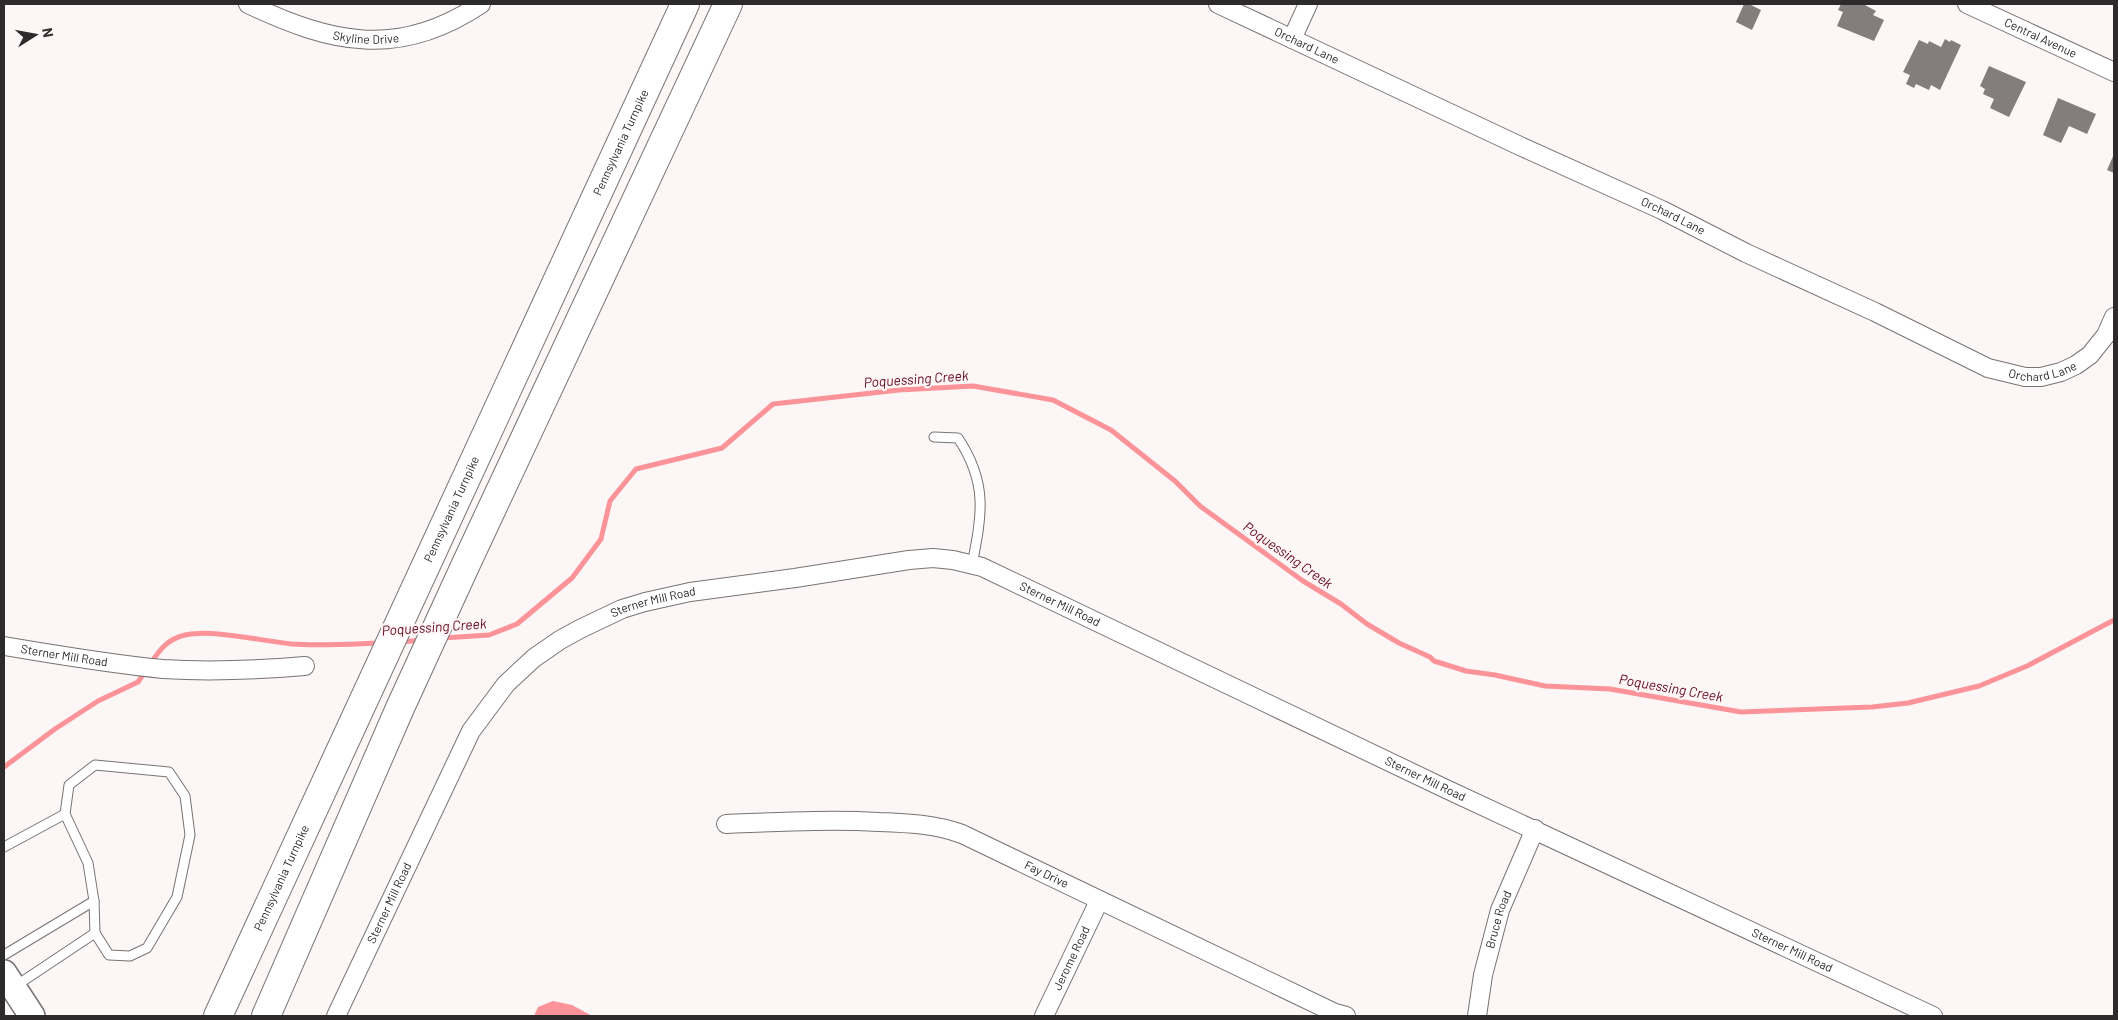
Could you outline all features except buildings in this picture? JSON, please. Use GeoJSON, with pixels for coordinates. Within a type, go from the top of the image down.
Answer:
{"type":"FeatureCollection","features":[{"type":"Feature","properties":{"kind":"highway","name":"Pennsylvania Turnpike"},"geometry":{"type":"LineString","coordinates":[[218,1016],[685,4]]}},
{"type":"Feature","properties":{"kind":"highway"},"geometry":{"type":"LineString","coordinates":[[266,1016],[400,708],[728,4]]}},
{"type":"Feature","properties":{"kind":"main road"},"geometry":{"type":"LineString","coordinates":[[6,977],[32,1016]]}},
{"type":"Feature","properties":{"kind":"street","name":"Skyline Drive"},"geometry":{"type":"LineString","coordinates":[[248,4],[280,19],[320,32],[380,41],[414,36],[438,28],[461,17],[480,4]]}},
{"type":"Feature","properties":{"kind":"street","name":"Orchard Lane"},"geometry":{"type":"LineString","coordinates":[[1218,4],[1520,146],[1662,210],[1746,253],[1875,312],[1988,368],[2010,375],[2025,377],[2060,372],[2076,365],[2090,355],[2106,335],[2114,317]]}},
{"type":"Feature","properties":{"kind":"street"},"geometry":{"type":"LineString","coordinates":[[1292,39],[1308,4]]}},
{"type":"Feature","properties":{"kind":"street","name":"Central Avenue"},"geometry":{"type":"LineString","coordinates":[[1967,4],[2114,72]]}},
{"type":"Feature","properties":{"kind":"street","name":"Sterner Mill Road"},"geometry":{"type":"LineString","coordinates":[[336,1016],[462,748],[493,699],[534,658],[560,640],[601,618],[667,596],[933,558],[953,560],[982,567],[1437,785],[1933,1016]]}},
{"type":"Feature","properties":{"kind":"street","name":"Sterner Mill Road"},"geometry":{"type":"LineString","coordinates":[[4,646],[109,663],[164,669],[221,670],[305,666]]}},
{"type":"Feature","properties":{"kind":"street","name":"Fay Drive"},"geometry":{"type":"LineString","coordinates":[[726,824],[827,819],[923,824],[944,827],[1327,1009],[1346,1016]]}},
{"type":"Feature","properties":{"kind":"street","name":"Bruce Road"},"geometry":{"type":"LineString","coordinates":[[1476,1016],[1483,975],[1500,910],[1535,829]]}},
{"type":"Feature","properties":{"kind":"street","name":"Jerome Road"},"geometry":{"type":"LineString","coordinates":[[1044,1016],[1099,901]]}},
{"type":"Feature","properties":{"kind":"lane"},"geometry":{"type":"LineString","coordinates":[[934,436],[958,438],[970,456],[977,476],[981,503],[980,525],[972,565]]}},
{"type":"Feature","properties":{"kind":"lane"},"geometry":{"type":"LineString","coordinates":[[95,765],[169,772],[185,796],[190,835],[177,897],[147,948],[130,956],[109,955],[95,933],[94,901],[88,863],[66,814],[69,785],[95,765]]}},
{"type":"Feature","properties":{"kind":"lane"},"geometry":{"type":"LineString","coordinates":[[4,847],[66,814]]}},
{"type":"Feature","properties":{"kind":"lane"},"geometry":{"type":"LineString","coordinates":[[4,955],[94,901]]}},
{"type":"Feature","properties":{"kind":"lane"},"geometry":{"type":"LineString","coordinates":[[6,977],[95,933]]}},
{"type":"Feature","properties":{"kind":"shaded area"},"geometry":{"type":"Polygon","coordinates":[[[553,1001],[572,1005],[592,1016],[534,1016],[538,1007],[553,1001]]]}},
{"type":"Feature","properties":{"kind":"waterway","name":"Poquessing Creek"},"geometry":{"type":"LineString","coordinates":[[443,638],[489,635],[517,624],[572,578],[601,539],[610,501],[636,469],[722,448],[773,404],[899,390],[973,386],[1053,400],[1111,430],[1175,481],[1200,506],[1303,581],[1399,643],[1430,657],[1434,661],[1466,671],[1545,686],[1610,689],[1741,712],[1872,707],[1908,703],[1979,686],[2027,666],[2114,620]]}},
{"type":"Feature","properties":{"kind":"waterway","name":"Poquessing Creek"},"geometry":{"type":"LineString","coordinates":[[151,663],[161,649],[169,642],[185,635],[223,634],[303,645],[380,643]]}},
{"type":"Feature","properties":{"kind":"waterway","name":"Poquessing Creek"},"geometry":{"type":"LineString","coordinates":[[401,642],[422,640]]}},
{"type":"Feature","properties":{"kind":"waterway","name":"Poquessing Creek"},"geometry":{"type":"LineString","coordinates":[[4,767],[55,729],[98,701],[138,682],[146,670]]}}]}
